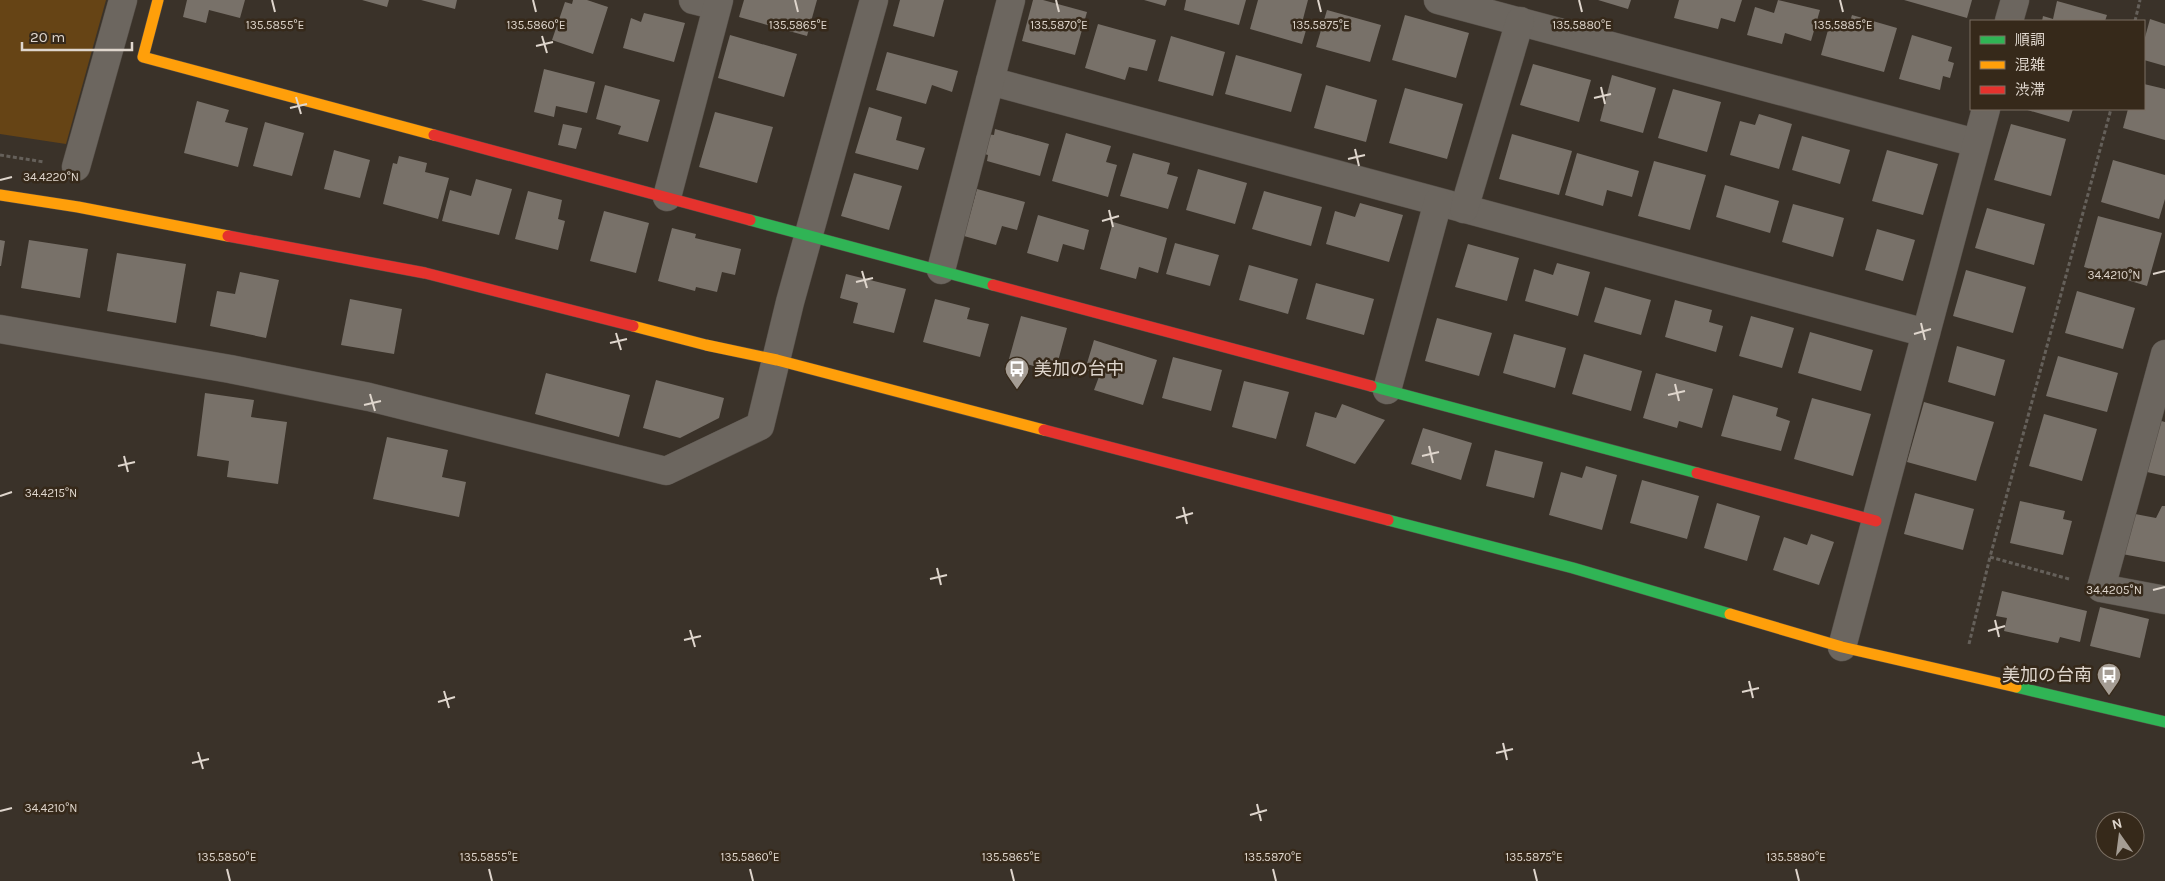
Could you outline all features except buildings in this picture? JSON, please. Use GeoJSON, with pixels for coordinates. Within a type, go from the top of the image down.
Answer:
{"type":"FeatureCollection","features":[{"type":"Feature","properties":{"kind":"street"},"geometry":{"type":"LineString","coordinates":[[76,167],[123,0]]}},
{"type":"Feature","properties":{"kind":"street"},"geometry":{"type":"LineString","coordinates":[[158,0],[143,57],[1876,521]]}},
{"type":"Feature","properties":{"kind":"street"},"geometry":{"type":"LineString","coordinates":[[0,329],[230,369],[369,397],[666,471],[760,426],[790,302],[874,0]]}},
{"type":"Feature","properties":{"kind":"street"},"geometry":{"type":"LineString","coordinates":[[941,270],[1011,0]]}},
{"type":"Feature","properties":{"kind":"street"},"geometry":{"type":"LineString","coordinates":[[1438,0],[1494,7],[1520,21],[1976,143]]}},
{"type":"Feature","properties":{"kind":"street"},"geometry":{"type":"LineString","coordinates":[[2009,20],[2015,0]]}},
{"type":"Feature","properties":{"kind":"street"},"geometry":{"type":"LineString","coordinates":[[667,197],[709,2]]}},
{"type":"Feature","properties":{"kind":"street"},"geometry":{"type":"LineString","coordinates":[[1464,209],[1520,21]]}},
{"type":"Feature","properties":{"kind":"street"},"geometry":{"type":"LineString","coordinates":[[990,81],[1926,333]]}},
{"type":"Feature","properties":{"kind":"street"},"geometry":{"type":"LineString","coordinates":[[1842,648],[1986,110]]}},
{"type":"Feature","properties":{"kind":"street"},"geometry":{"type":"LineString","coordinates":[[0,195],[88,209],[425,273],[706,345],[777,360],[1563,566],[1842,648],[2165,722]]}},
{"type":"Feature","properties":{"kind":"street"},"geometry":{"type":"LineString","coordinates":[[1387,390],[1438,202]]}},
{"type":"Feature","properties":{"kind":"street"},"geometry":{"type":"LineString","coordinates":[[2165,354],[2159,403],[2101,588],[2165,600]]}},
{"type":"Feature","properties":{"kind":"path"},"geometry":{"type":"LineString","coordinates":[[2135,20],[2140,0]]}},
{"type":"Feature","properties":{"kind":"path"},"geometry":{"type":"LineString","coordinates":[[1961,675],[1990,557],[2046,356],[2111,110]]}},
{"type":"Feature","properties":{"kind":"path"},"geometry":{"type":"LineString","coordinates":[[0,155],[76,167]]}},
{"type":"Feature","properties":{"kind":"path"},"geometry":{"type":"LineString","coordinates":[[1990,557],[2101,588]]}},
{"type":"Feature","properties":{"kind":"shaded area"},"geometry":{"type":"Polygon","coordinates":[[[0,0],[106,0],[66,144],[0,134],[0,0]]]}},
{"type":"Feature","properties":{"kind":"traffic: fast"},"geometry":{"type":"LineString","coordinates":[[750,220],[993,285]]}},
{"type":"Feature","properties":{"kind":"traffic: fast"},"geometry":{"type":"LineString","coordinates":[[1371,386],[1697,473]]}},
{"type":"Feature","properties":{"kind":"traffic: fast"},"geometry":{"type":"LineString","coordinates":[[1388,520],[1573,568],[1730,614]]}},
{"type":"Feature","properties":{"kind":"traffic: fast"},"geometry":{"type":"LineString","coordinates":[[2016,687],[2165,722]]}},
{"type":"Feature","properties":{"kind":"traffic: slow"},"geometry":{"type":"LineString","coordinates":[[158,0],[143,57],[434,135]]}},
{"type":"Feature","properties":{"kind":"traffic: slow"},"geometry":{"type":"LineString","coordinates":[[0,195],[78,207],[228,236]]}},
{"type":"Feature","properties":{"kind":"traffic: slow"},"geometry":{"type":"LineString","coordinates":[[633,326],[706,345],[777,360],[1044,430]]}},
{"type":"Feature","properties":{"kind":"traffic: slow"},"geometry":{"type":"LineString","coordinates":[[1730,614],[1842,647],[2016,687]]}},
{"type":"Feature","properties":{"kind":"traffic: jam"},"geometry":{"type":"LineString","coordinates":[[434,135],[750,220]]}},
{"type":"Feature","properties":{"kind":"traffic: jam"},"geometry":{"type":"LineString","coordinates":[[228,236],[425,273],[633,326]]}},
{"type":"Feature","properties":{"kind":"traffic: jam"},"geometry":{"type":"LineString","coordinates":[[993,285],[1371,386]]}},
{"type":"Feature","properties":{"kind":"traffic: jam"},"geometry":{"type":"LineString","coordinates":[[1044,430],[1388,520]]}},
{"type":"Feature","properties":{"kind":"traffic: jam"},"geometry":{"type":"LineString","coordinates":[[1697,473],[1876,521]]}},
{"type":"Feature","properties":{"kind":"place","name":"美加の台中"},"geometry":{"type":"Point","coordinates":[1017,390]}},
{"type":"Feature","properties":{"kind":"place","name":"美加の台南"},"geometry":{"type":"Point","coordinates":[2109,696]}}]}
